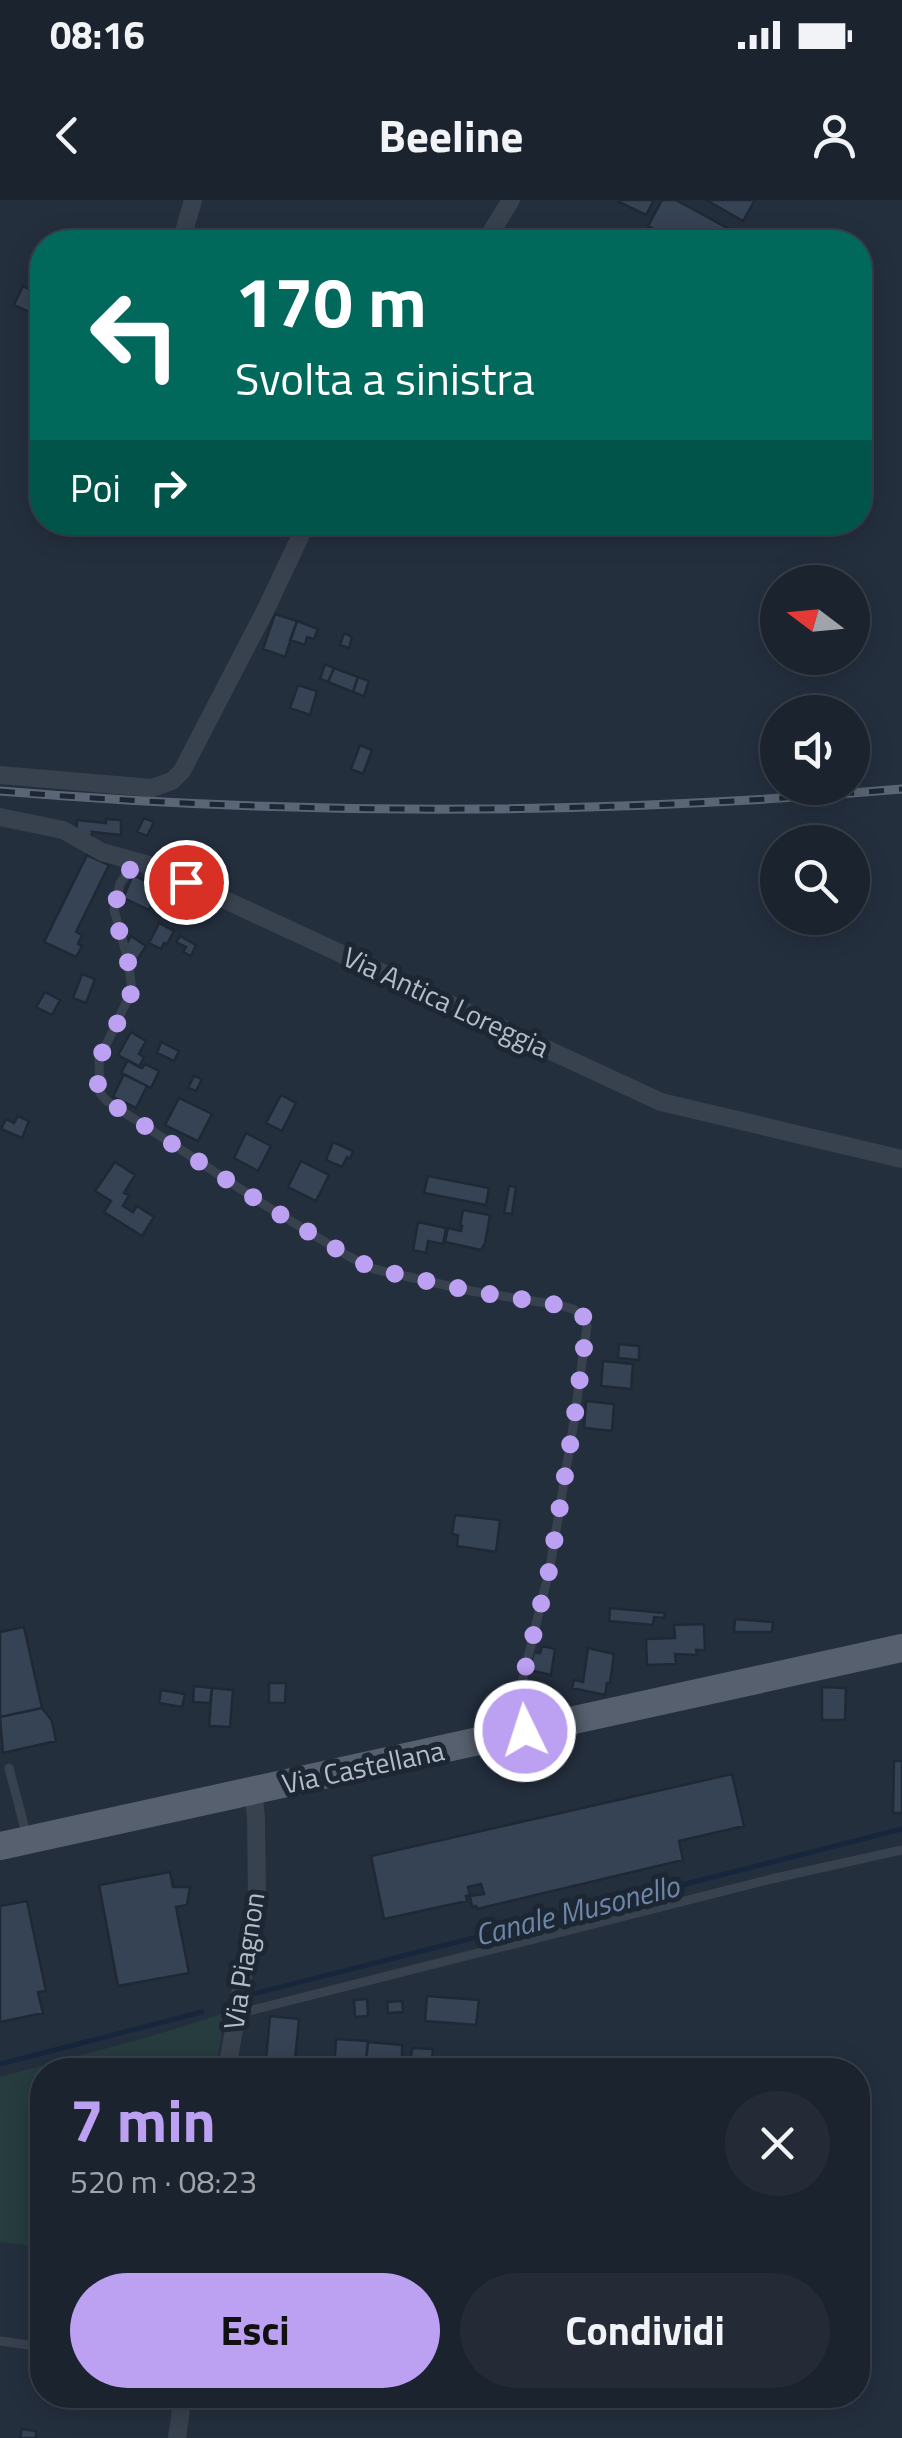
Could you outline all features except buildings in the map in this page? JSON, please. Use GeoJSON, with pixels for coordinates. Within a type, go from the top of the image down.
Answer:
{"type":"FeatureCollection","features":[{"type":"Feature","properties":{"kind":"main road","name":"Via Castellana"},"geometry":{"type":"LineString","coordinates":[[14,1843],[902,1648]]}},
{"type":"Feature","properties":{"kind":"street"},"geometry":{"type":"LineString","coordinates":[[184,230],[192,200]]}},
{"type":"Feature","properties":{"kind":"street"},"geometry":{"type":"LineString","coordinates":[[492,230],[511,200]]}},
{"type":"Feature","properties":{"kind":"street"},"geometry":{"type":"LineString","coordinates":[[0,776],[152,788],[172,781],[182,770],[301,535]]}},
{"type":"Feature","properties":{"kind":"street","name":"Via Antica Loreggia"},"geometry":{"type":"LineString","coordinates":[[0,816],[63,830],[102,852],[152,866],[661,1102],[902,1159]]}},
{"type":"Feature","properties":{"kind":"street","name":"Via Piagnon"},"geometry":{"type":"LineString","coordinates":[[229,2058],[257,1894],[252,1791]]}},
{"type":"Feature","properties":{"kind":"street"},"geometry":{"type":"LineString","coordinates":[[177,2438],[181,2408]]}},
{"type":"Feature","properties":{"kind":"lane"},"geometry":{"type":"LineString","coordinates":[[136,861],[120,883],[114,910],[132,990],[99,1060],[100,1093],[107,1101],[268,1207],[374,1269],[558,1305],[583,1316],[587,1326],[553,1550],[521,1686],[519,1711],[525,1731]]}},
{"type":"Feature","properties":{"kind":"lane"},"geometry":{"type":"LineString","coordinates":[[9,1768],[14,1843]]}},
{"type":"Feature","properties":{"kind":"lane"},"geometry":{"type":"LineString","coordinates":[[237,2014],[735,1888],[902,1850]]}},
{"type":"Feature","properties":{"kind":"lane"},"geometry":{"type":"LineString","coordinates":[[0,2340],[30,2345]]}},
{"type":"Feature","properties":{"kind":"green space"},"geometry":{"type":"Polygon","coordinates":[[[222,2014],[218,2058],[70,2058],[222,2014]]]}},
{"type":"Feature","properties":{"kind":"green space"},"geometry":{"type":"Polygon","coordinates":[[[30,2069],[30,2246],[0,2242],[0,2077],[30,2069]]]}},
{"type":"Feature","properties":{"kind":"waterway","name":"Canale Musonello"},"geometry":{"type":"LineString","coordinates":[[253,1994],[902,1829]]}},
{"type":"Feature","properties":{"kind":"waterway","name":"Canale Musonello"},"geometry":{"type":"LineString","coordinates":[[0,2064],[202,2012]]}},
{"type":"Feature","properties":{"kind":"railway"},"geometry":{"type":"LineString","coordinates":[[0,791],[225,805],[451,809],[677,804],[902,789]]}},
{"type":"Feature","properties":{"kind":"route"},"geometry":{"type":"LineString","coordinates":[[186,882],[136,861],[120,883],[114,910],[132,990],[99,1060],[100,1093],[107,1101],[268,1207],[374,1269],[558,1305],[583,1316],[587,1326],[550,1567],[521,1686],[519,1711],[525,1731]]}}]}
